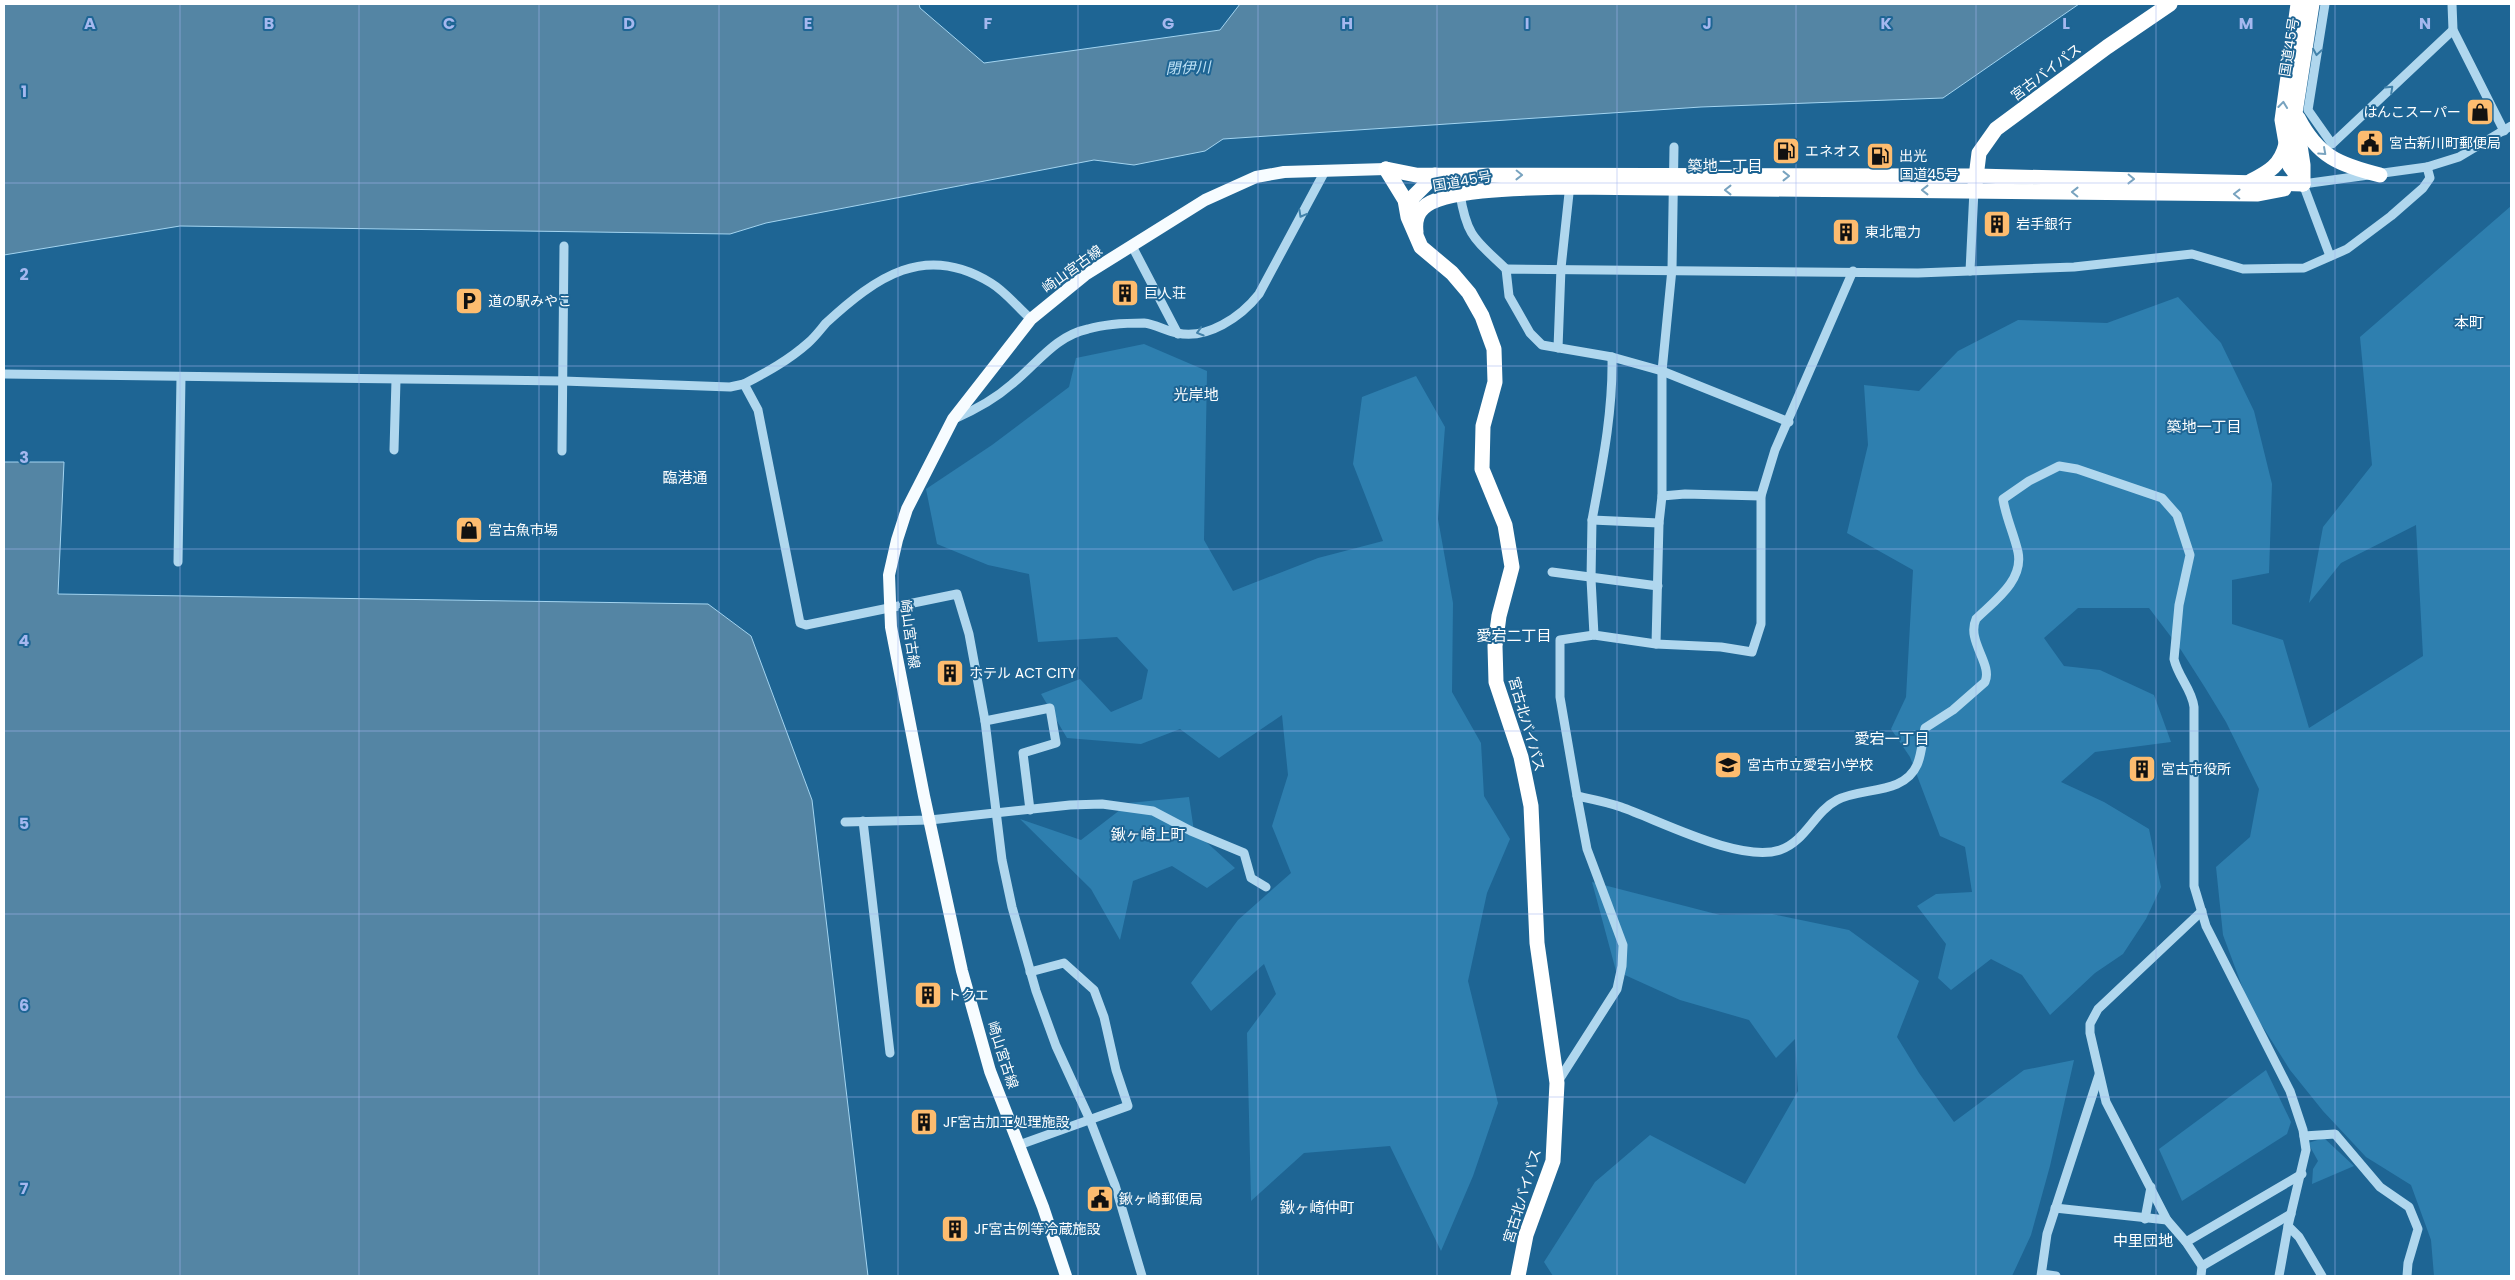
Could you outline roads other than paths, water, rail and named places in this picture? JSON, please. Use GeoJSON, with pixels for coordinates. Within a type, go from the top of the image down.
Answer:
{"type":"FeatureCollection","features":[{"type":"Feature","properties":{"kind":"highway","name":"宮古バイパス"},"geometry":{"type":"LineString","coordinates":[[1976,183],[1979,153],[1996,129],[2107,47],[2170,4]]}},
{"type":"Feature","properties":{"kind":"highway","name":"国道45号"},"geometry":{"type":"LineString","coordinates":[[2298,4],[2282,120],[2290,166],[2303,184]]}},
{"type":"Feature","properties":{"kind":"highway","name":"国道45号"},"geometry":{"type":"LineString","coordinates":[[2303,184],[2303,165],[2295,113],[2312,4]]}},
{"type":"Feature","properties":{"kind":"highway"},"geometry":{"type":"LineString","coordinates":[[2295,113],[2306,132],[2322,152],[2354,168],[2380,175]]}},
{"type":"Feature","properties":{"kind":"highway"},"geometry":{"type":"LineString","coordinates":[[2249,182],[2277,165],[2283,155],[2286,142]]}},
{"type":"Feature","properties":{"kind":"highway"},"geometry":{"type":"LineString","coordinates":[[1386,169],[1423,181],[1507,189]]}},
{"type":"Feature","properties":{"kind":"highway"},"geometry":{"type":"LineString","coordinates":[[1386,169],[1405,200],[1408,217],[1416,238]]}},
{"type":"Feature","properties":{"kind":"highway","name":"国道45号"},"geometry":{"type":"LineString","coordinates":[[1408,217],[1412,198],[1423,181],[1675,183],[2249,182],[2303,184]]}},
{"type":"Feature","properties":{"kind":"highway"},"geometry":{"type":"LineString","coordinates":[[1422,208],[1423,181]]}},
{"type":"Feature","properties":{"kind":"highway","name":"国道45号"},"geometry":{"type":"LineString","coordinates":[[1416,238],[1415,221],[1422,208],[1434,200],[1460,194],[1570,181]]}},
{"type":"Feature","properties":{"kind":"highway","name":"国道45号"},"geometry":{"type":"LineString","coordinates":[[1976,183],[2258,194],[2303,184]]}},
{"type":"Feature","properties":{"kind":"highway","name":"宮古北バイパス"},"geometry":{"type":"LineString","coordinates":[[1416,238],[1427,253],[1452,273],[1469,293],[1482,316],[1494,349],[1495,382],[1483,426],[1482,469],[1505,525],[1512,567],[1499,616],[1495,646],[1496,682],[1521,757],[1531,806],[1536,943],[1557,1083],[1553,1161],[1526,1235],[1518,1276]]}},
{"type":"Feature","properties":{"kind":"main road","name":"崎山宮古線"},"geometry":{"type":"LineString","coordinates":[[1066,1276],[990,1071],[962,971],[891,627],[889,575],[897,540],[907,510],[953,419],[1031,319],[1085,275],[1205,200],[1256,177],[1284,172],[1386,169]]}},
{"type":"Feature","properties":{"kind":"street"},"geometry":{"type":"LineString","coordinates":[[2324,4],[2308,110],[2332,144],[2453,30]]}},
{"type":"Feature","properties":{"kind":"street"},"geometry":{"type":"LineString","coordinates":[[2330,256],[2303,184],[2380,175],[2427,167],[2459,157],[2507,128],[2453,30],[2452,4]]}},
{"type":"Feature","properties":{"kind":"street"},"geometry":{"type":"LineString","coordinates":[[1656,644],[1659,523],[1662,496],[1662,371],[1672,269],[1675,183],[1674,147]]}},
{"type":"Feature","properties":{"kind":"street"},"geometry":{"type":"LineString","coordinates":[[1506,269],[1970,271],[2074,267],[2139,258],[2192,254],[2243,269],[2304,268],[2347,249],[2423,188],[2430,178],[2427,167]]}},
{"type":"Feature","properties":{"kind":"street"},"geometry":{"type":"LineString","coordinates":[[953,419],[988,402],[1013,384],[1064,338],[1086,329],[1146,323],[1178,334],[1192,335],[1226,322],[1250,306],[1259,294],[1325,171]]}},
{"type":"Feature","properties":{"kind":"street"},"geometry":{"type":"LineString","coordinates":[[1558,348],[1561,268],[1570,181]]}},
{"type":"Feature","properties":{"kind":"street"},"geometry":{"type":"LineString","coordinates":[[1970,271],[1976,183]]}},
{"type":"Feature","properties":{"kind":"street"},"geometry":{"type":"LineString","coordinates":[[1460,194],[1463,214],[1470,234],[1506,269],[1509,296],[1530,333],[1542,345],[1612,357],[1662,371],[1789,422]]}},
{"type":"Feature","properties":{"kind":"street"},"geometry":{"type":"LineString","coordinates":[[562,452],[564,246]]}},
{"type":"Feature","properties":{"kind":"street"},"geometry":{"type":"LineString","coordinates":[[1132,246],[1178,334]]}},
{"type":"Feature","properties":{"kind":"street"},"geometry":{"type":"LineString","coordinates":[[4,374],[563,381],[730,387],[744,384],[778,367],[808,343],[825,324],[865,292],[893,274],[910,266],[954,268],[974,274],[993,284],[1031,319]]}},
{"type":"Feature","properties":{"kind":"street"},"geometry":{"type":"LineString","coordinates":[[1557,1083],[1617,989],[1622,966],[1623,945],[1586,849],[1560,697],[1560,640],[1594,635],[1656,644],[1721,647],[1752,652],[1762,624],[1761,496],[1774,450],[1789,422],[1853,271]]}},
{"type":"Feature","properties":{"kind":"street"},"geometry":{"type":"LineString","coordinates":[[1594,635],[1591,579],[1592,520],[1608,436],[1612,357]]}},
{"type":"Feature","properties":{"kind":"street"},"geometry":{"type":"LineString","coordinates":[[178,562],[181,377]]}},
{"type":"Feature","properties":{"kind":"street"},"geometry":{"type":"LineString","coordinates":[[394,450],[396,380]]}},
{"type":"Feature","properties":{"kind":"street"},"geometry":{"type":"LineString","coordinates":[[744,384],[758,410],[800,623],[806,625],[958,594],[969,634],[985,721],[1004,870],[1030,972],[1056,1046],[1090,1120],[1114,1185],[1142,1276]]}},
{"type":"Feature","properties":{"kind":"street"},"geometry":{"type":"LineString","coordinates":[[1577,796],[1619,806],[1731,849],[1767,853],[1793,844],[1823,811],[1836,800],[1857,792],[1878,790],[1904,781],[1917,767],[1925,728],[1953,710],[1985,682],[1987,677],[1973,636],[1973,625],[1976,619],[2009,587],[2016,573],[2019,555],[2005,513],[2003,500],[2029,481],[2059,466],[2077,469],[2162,498],[2177,515],[2185,535],[2190,556],[2179,605],[2174,659],[2193,695],[2194,886],[2206,926],[2290,1091],[2304,1136],[2306,1150],[2302,1174],[2288,1226],[2279,1276]]}},
{"type":"Feature","properties":{"kind":"street"},"geometry":{"type":"LineString","coordinates":[[1662,496],[1685,494],[1761,496]]}},
{"type":"Feature","properties":{"kind":"street"},"geometry":{"type":"LineString","coordinates":[[1592,520],[1659,523]]}},
{"type":"Feature","properties":{"kind":"street"},"geometry":{"type":"LineString","coordinates":[[1552,572],[1591,579],[1658,586]]}},
{"type":"Feature","properties":{"kind":"street"},"geometry":{"type":"LineString","coordinates":[[985,721],[1050,708],[1056,743],[1023,753],[1030,810]]}},
{"type":"Feature","properties":{"kind":"street"},"geometry":{"type":"LineString","coordinates":[[845,822],[930,820],[1070,805],[1102,804],[1153,812],[1244,853],[1250,878],[1266,887]]}},
{"type":"Feature","properties":{"kind":"street"},"geometry":{"type":"LineString","coordinates":[[863,821],[890,1053]]}},
{"type":"Feature","properties":{"kind":"street"},"geometry":{"type":"LineString","coordinates":[[2201,1276],[2202,1266],[2186,1242],[2167,1220],[2106,1102],[2090,1033],[2090,1024],[2098,1009],[2202,911]]}},
{"type":"Feature","properties":{"kind":"street"},"geometry":{"type":"LineString","coordinates":[[1018,1145],[1128,1106],[1116,1070],[1104,1017],[1094,990],[1064,963],[1030,972]]}},
{"type":"Feature","properties":{"kind":"street"},"geometry":{"type":"LineString","coordinates":[[2056,1276],[2041,1275],[2047,1234],[2099,1075]]}},
{"type":"Feature","properties":{"kind":"street"},"geometry":{"type":"LineString","coordinates":[[2304,1136],[2335,1134],[2380,1187],[2409,1207],[2418,1229],[2408,1264],[2407,1276]]}},
{"type":"Feature","properties":{"kind":"street"},"geometry":{"type":"LineString","coordinates":[[2186,1242],[2302,1174]]}},
{"type":"Feature","properties":{"kind":"street"},"geometry":{"type":"LineString","coordinates":[[2145,1219],[2151,1187]]}},
{"type":"Feature","properties":{"kind":"street"},"geometry":{"type":"LineString","coordinates":[[2055,1208],[2167,1220]]}},
{"type":"Feature","properties":{"kind":"street"},"geometry":{"type":"LineString","coordinates":[[2202,1266],[2291,1214]]}},
{"type":"Feature","properties":{"kind":"street"},"geometry":{"type":"LineString","coordinates":[[2288,1226],[2299,1237],[2322,1276]]}},
{"type":"Feature","properties":{"kind":"water","name":"閉伊川"},"geometry":{"type":"Polygon","coordinates":[[[4,4],[919,4],[920,8],[984,63],[1220,30],[1240,4],[2079,4],[1943,98],[1701,107],[1223,139],[1205,151],[1134,165],[1094,160],[766,223],[730,234],[180,226],[4,255],[4,4]]]}},
{"type":"Feature","properties":{"kind":"water"},"geometry":{"type":"Polygon","coordinates":[[[4,462],[64,462],[58,594],[708,604],[751,636],[812,800],[868,1276],[4,1276],[4,462]]]}},
{"type":"Feature","properties":{"kind":"place","name":"はんこスーパー"},"geometry":{"type":"Point","coordinates":[2480,112]}},
{"type":"Feature","properties":{"kind":"place","name":"宮古新川町郵便局"},"geometry":{"type":"Point","coordinates":[2370,143]}},
{"type":"Feature","properties":{"kind":"place","name":"エネオス"},"geometry":{"type":"Point","coordinates":[1786,151]}},
{"type":"Feature","properties":{"kind":"place","name":"出光"},"geometry":{"type":"Point","coordinates":[1880,156]}},
{"type":"Feature","properties":{"kind":"place","name":"岩手銀行"},"geometry":{"type":"Point","coordinates":[1997,224]}},
{"type":"Feature","properties":{"kind":"place","name":"東北電力"},"geometry":{"type":"Point","coordinates":[1846,232]}},
{"type":"Feature","properties":{"kind":"place","name":"巨人荘"},"geometry":{"type":"Point","coordinates":[1125,293]}},
{"type":"Feature","properties":{"kind":"place","name":"道の駅みやこ"},"geometry":{"type":"Point","coordinates":[469,301]}},
{"type":"Feature","properties":{"kind":"place","name":"宮古魚市場"},"geometry":{"type":"Point","coordinates":[469,530]}},
{"type":"Feature","properties":{"kind":"place","name":"ホテル ACT CITY"},"geometry":{"type":"Point","coordinates":[950,673]}},
{"type":"Feature","properties":{"kind":"place","name":"宮古市立愛宕小学校"},"geometry":{"type":"Point","coordinates":[1728,765]}},
{"type":"Feature","properties":{"kind":"place","name":"宮古市役所"},"geometry":{"type":"Point","coordinates":[2142,769]}},
{"type":"Feature","properties":{"kind":"place","name":"トクエ"},"geometry":{"type":"Point","coordinates":[928,995]}},
{"type":"Feature","properties":{"kind":"place","name":"JF宮古加工処理施設"},"geometry":{"type":"Point","coordinates":[924,1122]}},
{"type":"Feature","properties":{"kind":"place","name":"鍬ヶ崎郵便局"},"geometry":{"type":"Point","coordinates":[1100,1199]}},
{"type":"Feature","properties":{"kind":"place","name":"JF宮古例等冷蔵施設"},"geometry":{"type":"Point","coordinates":[955,1229]}},
{"type":"Feature","properties":{"kind":"district","name":"築地二丁目"},"geometry":{"type":"Point","coordinates":[1725,166]}},
{"type":"Feature","properties":{"kind":"district","name":"本町"},"geometry":{"type":"Point","coordinates":[2469,323]}},
{"type":"Feature","properties":{"kind":"district","name":"光岸地"},"geometry":{"type":"Point","coordinates":[1196,395]}},
{"type":"Feature","properties":{"kind":"district","name":"築地一丁目"},"geometry":{"type":"Point","coordinates":[2204,427]}},
{"type":"Feature","properties":{"kind":"district","name":"臨港通"},"geometry":{"type":"Point","coordinates":[685,478]}},
{"type":"Feature","properties":{"kind":"district","name":"愛宕二丁目"},"geometry":{"type":"Point","coordinates":[1514,636]}},
{"type":"Feature","properties":{"kind":"district","name":"愛宕一丁目"},"geometry":{"type":"Point","coordinates":[1892,739]}},
{"type":"Feature","properties":{"kind":"district","name":"鍬ヶ崎上町"},"geometry":{"type":"Point","coordinates":[1148,835]}},
{"type":"Feature","properties":{"kind":"district","name":"鍬ヶ崎仲町"},"geometry":{"type":"Point","coordinates":[1317,1208]}},
{"type":"Feature","properties":{"kind":"district","name":"中里団地"},"geometry":{"type":"Point","coordinates":[2143,1241]}}]}
